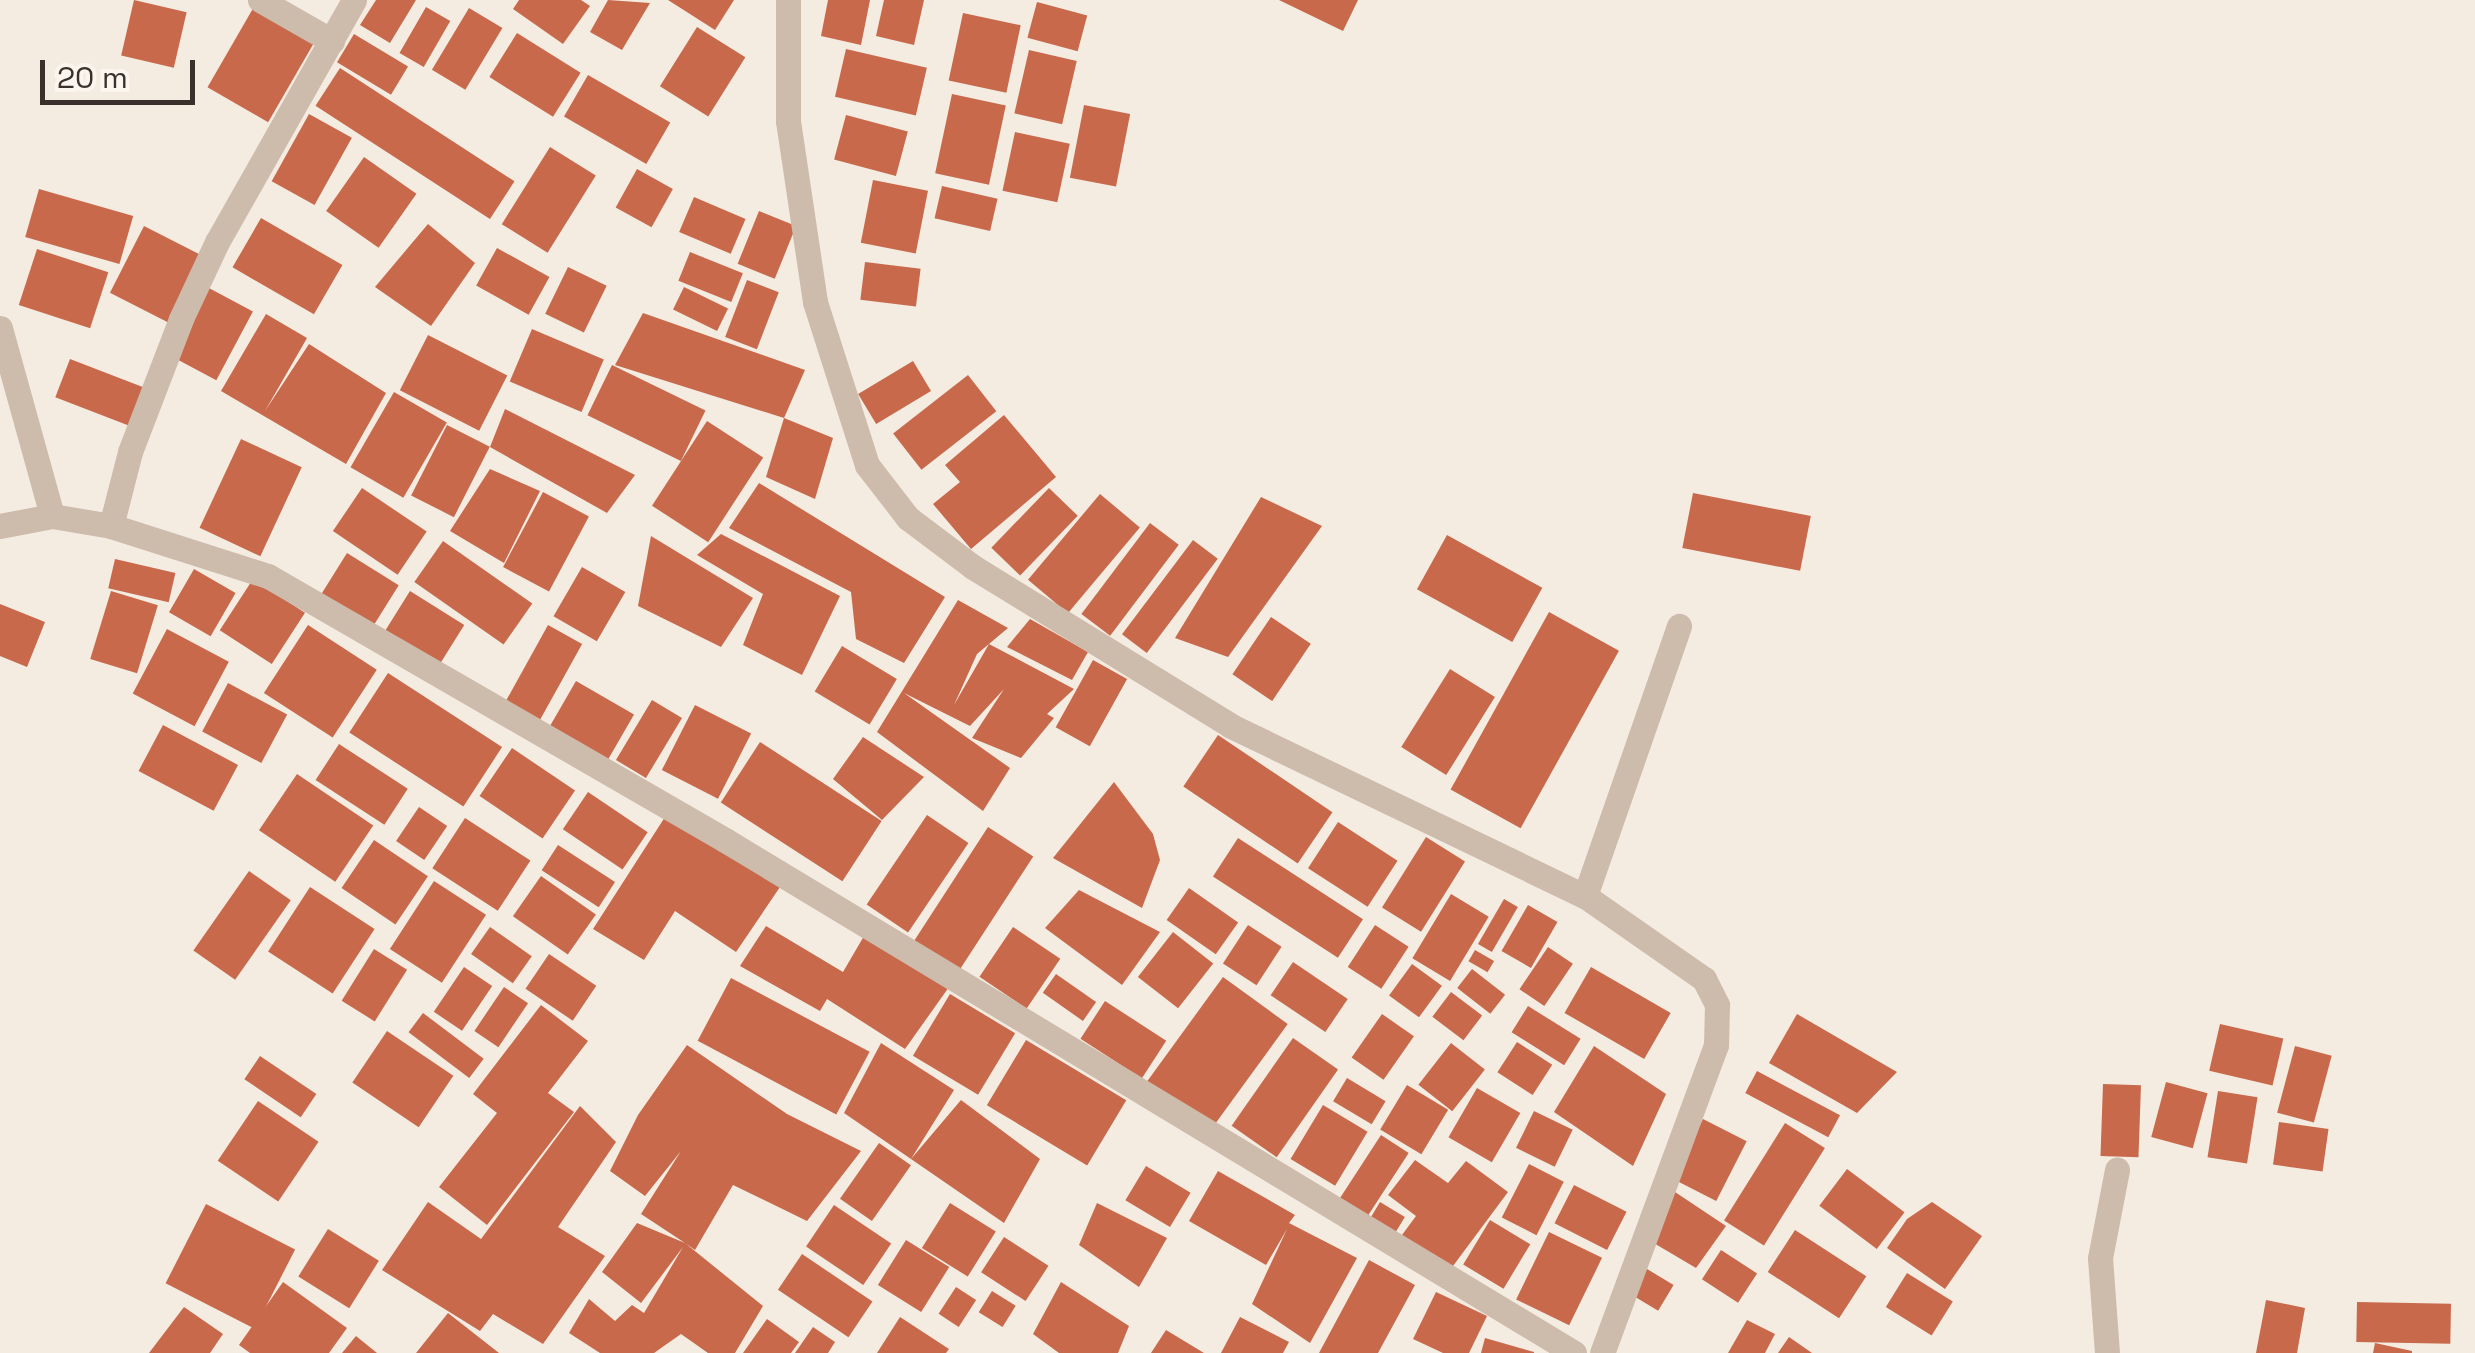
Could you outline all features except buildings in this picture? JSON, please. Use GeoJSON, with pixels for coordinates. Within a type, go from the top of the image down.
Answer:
{"type":"FeatureCollection","features":[{"type":"Feature","properties":{"kind":"street"},"geometry":{"type":"LineString","coordinates":[[260,0],[332,41]]}},
{"type":"Feature","properties":{"kind":"street"},"geometry":{"type":"LineString","coordinates":[[111,526],[130,452],[188,304],[354,0]]}},
{"type":"Feature","properties":{"kind":"street"},"geometry":{"type":"LineString","coordinates":[[788,0],[788,120],[815,302],[866,466],[908,518],[973,567],[1231,726],[1585,896],[1704,979],[1717,1005],[1716,1045],[1602,1353]]}},
{"type":"Feature","properties":{"kind":"street"},"geometry":{"type":"LineString","coordinates":[[0,328],[52,516]]}},
{"type":"Feature","properties":{"kind":"street"},"geometry":{"type":"LineString","coordinates":[[0,526],[52,516],[111,526],[268,576],[725,840],[1574,1353]]}},
{"type":"Feature","properties":{"kind":"street"},"geometry":{"type":"LineString","coordinates":[[1585,896],[1680,626]]}},
{"type":"Feature","properties":{"kind":"street"},"geometry":{"type":"LineString","coordinates":[[2106,1353],[2100,1258],[2117,1170]]}}]}
